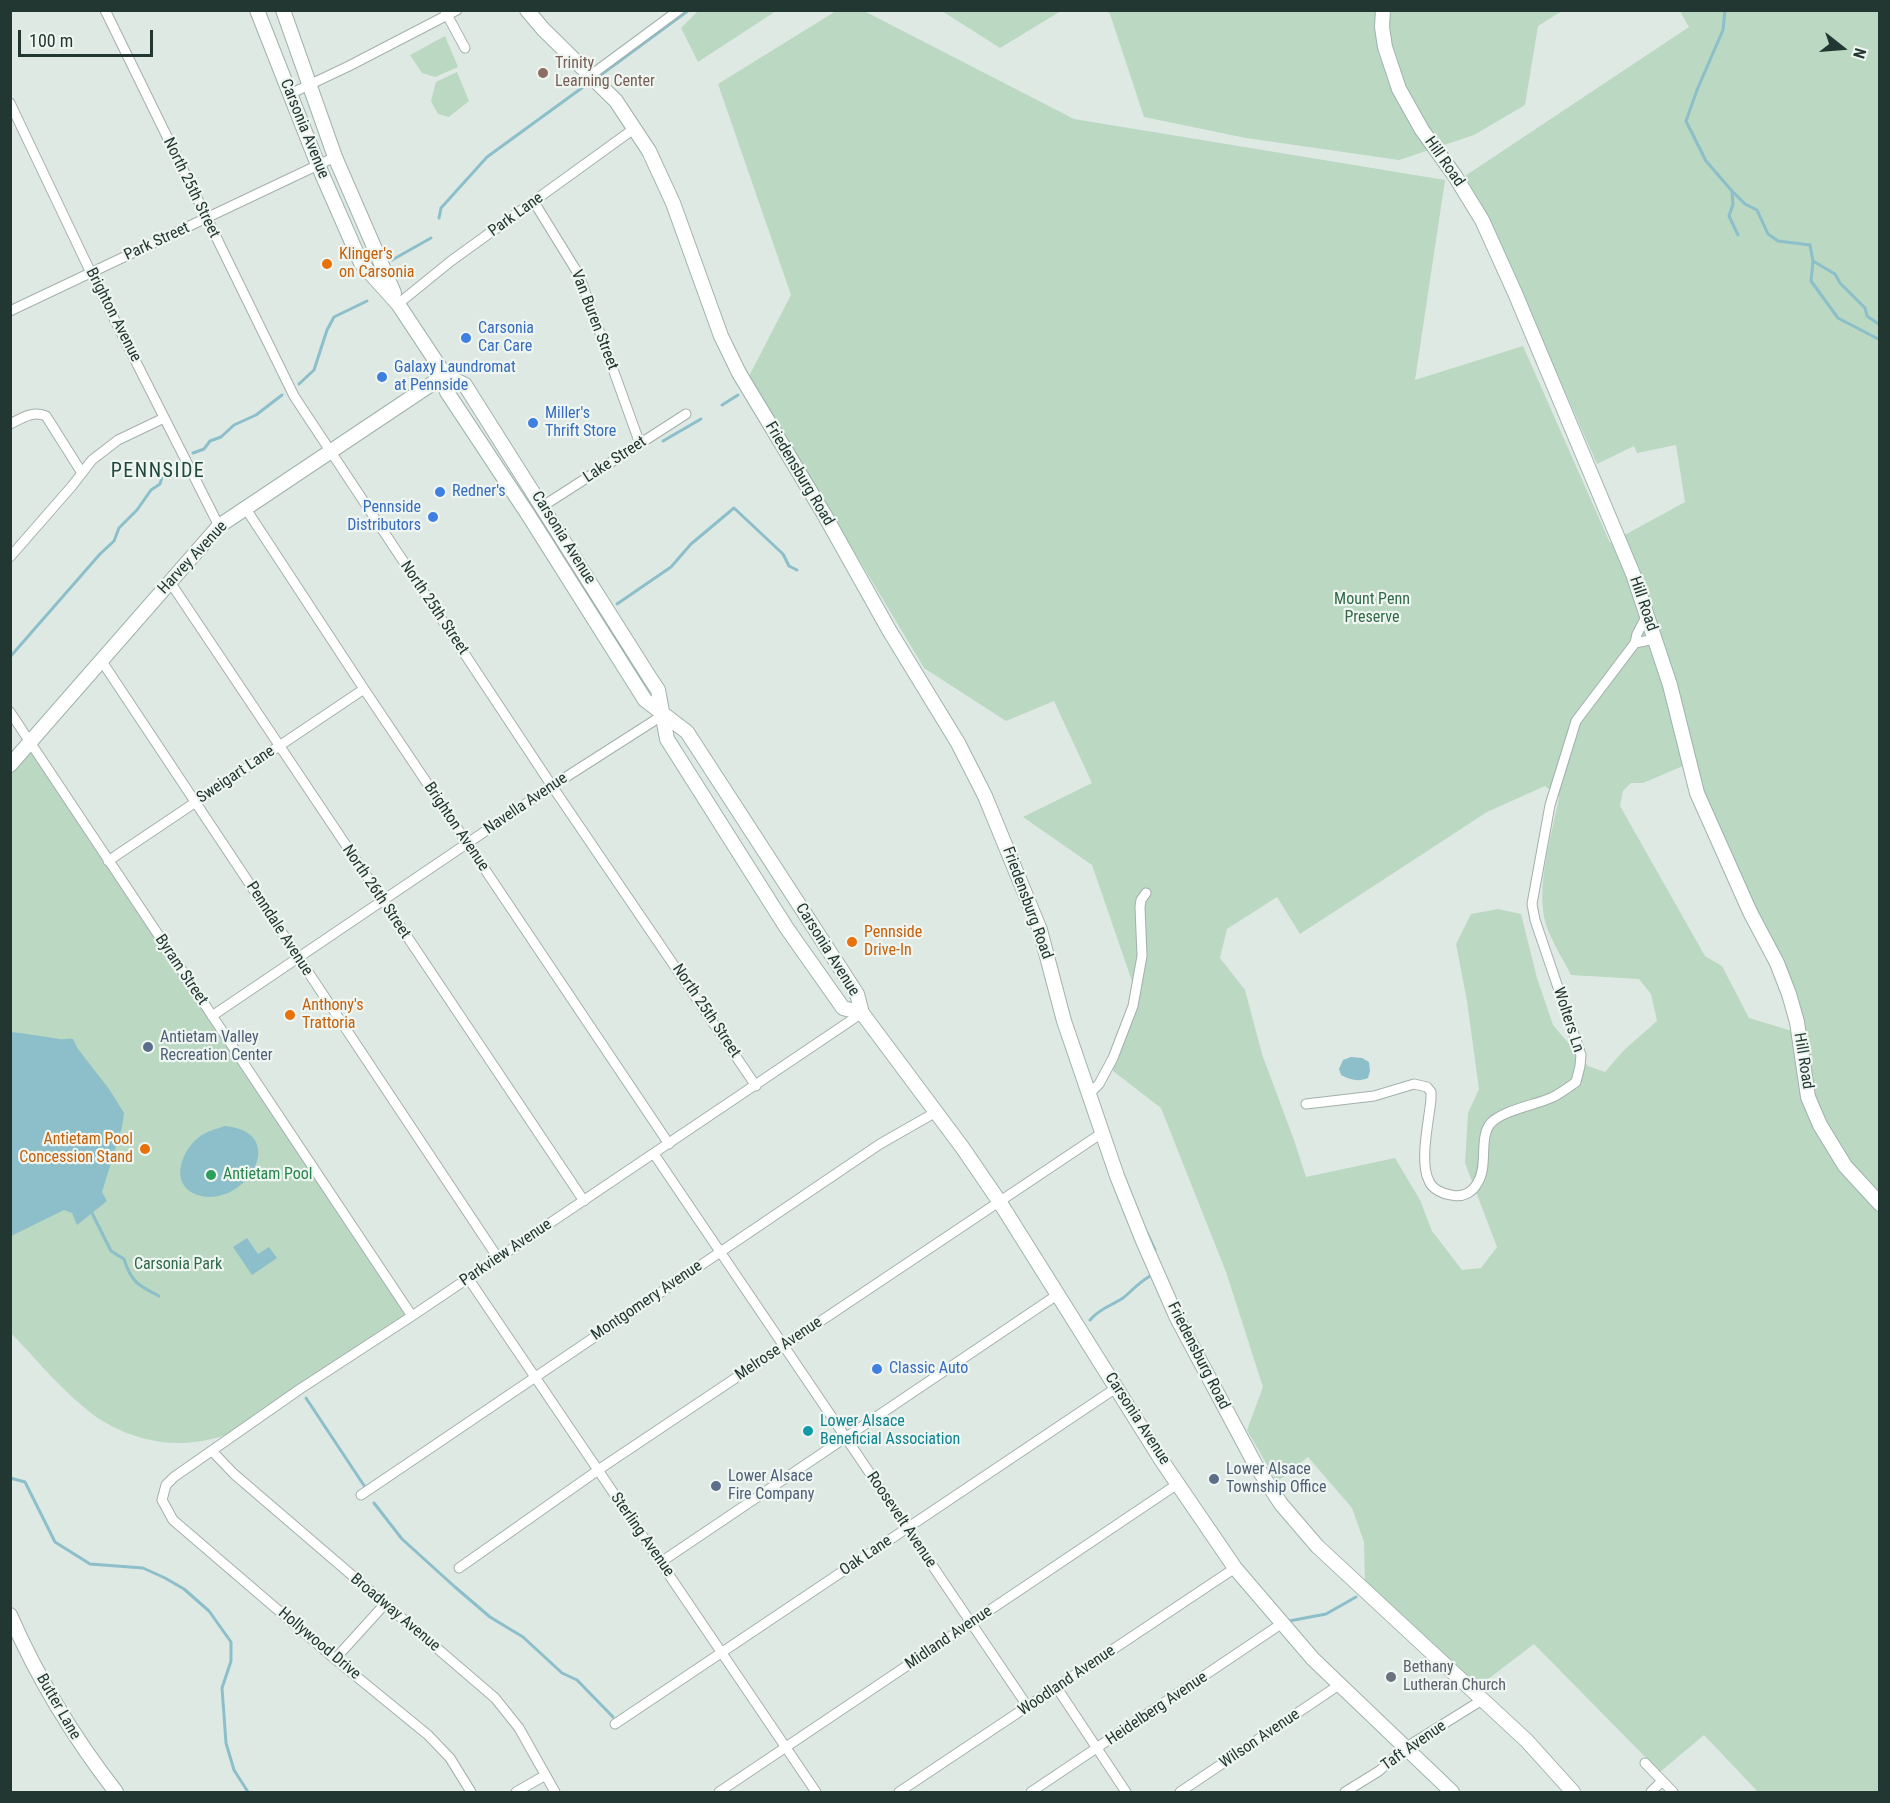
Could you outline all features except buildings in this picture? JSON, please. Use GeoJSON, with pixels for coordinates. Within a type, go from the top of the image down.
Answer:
{"type":"FeatureCollection","features":[{"type":"Feature","properties":{"kind":"street","name":"North 25th Street"},"geometry":{"type":"LineString","coordinates":[[105,10],[294,396],[552,786],[756,1086]]}},
{"type":"Feature","properties":{"kind":"street","name":"Carsonia Avenue"},"geometry":{"type":"LineString","coordinates":[[257,10],[318,165],[361,263],[398,304],[445,375],[447,392],[529,516],[645,700],[687,732],[857,994],[862,1013],[999,1201],[1205,1527],[1235,1568],[1281,1624],[1339,1685],[1452,1792]]}},
{"type":"Feature","properties":{"kind":"street","name":"Carsonia Avenue"},"geometry":{"type":"LineString","coordinates":[[283,10],[335,157],[398,304]]}},
{"type":"Feature","properties":{"kind":"street"},"geometry":{"type":"LineString","coordinates":[[290,94],[446,13],[457,10]]}},
{"type":"Feature","properties":{"kind":"street","name":"Friedensburg Road"},"geometry":{"type":"LineString","coordinates":[[527,10],[543,29],[616,101],[661,172],[721,336],[739,374],[819,504],[889,630],[958,742],[985,796],[1040,930],[1064,1021],[1088,1095],[1143,1240],[1177,1318],[1250,1455],[1271,1490],[1300,1528],[1324,1554],[1527,1741],[1573,1792]]}},
{"type":"Feature","properties":{"kind":"street"},"geometry":{"type":"LineString","coordinates":[[591,75],[679,10]]}},
{"type":"Feature","properties":{"kind":"street","name":"Hill Road"},"geometry":{"type":"LineString","coordinates":[[1383,10],[1382,27],[1385,47],[1399,89],[1422,130],[1455,176],[1482,220],[1613,525],[1655,639],[1679,719],[1697,793],[1750,912],[1777,963],[1789,994],[1797,1022],[1808,1097],[1835,1152],[1858,1182],[1880,1204]]}},
{"type":"Feature","properties":{"kind":"street"},"geometry":{"type":"LineString","coordinates":[[446,13],[465,48]]}},
{"type":"Feature","properties":{"kind":"street","name":"Brighton Avenue"},"geometry":{"type":"LineString","coordinates":[[10,102],[91,273],[219,526]]}},
{"type":"Feature","properties":{"kind":"street","name":"Park Lane"},"geometry":{"type":"LineString","coordinates":[[398,304],[451,261],[635,128]]}},
{"type":"Feature","properties":{"kind":"street","name":"Park Street"},"geometry":{"type":"LineString","coordinates":[[10,311],[335,157]]}},
{"type":"Feature","properties":{"kind":"street","name":"Van Buren Street"},"geometry":{"type":"LineString","coordinates":[[534,202],[579,275],[640,444]]}},
{"type":"Feature","properties":{"kind":"street","name":"Carsonia Avenue"},"geometry":{"type":"LineString","coordinates":[[445,375],[465,385],[658,690],[667,739],[786,927],[843,1008],[862,1013]]}},
{"type":"Feature","properties":{"kind":"street","name":"Harvey Avenue"},"geometry":{"type":"LineString","coordinates":[[10,765],[219,526],[332,453],[445,375]]}},
{"type":"Feature","properties":{"kind":"street"},"geometry":{"type":"LineString","coordinates":[[10,424],[40,413],[46,416],[82,473]]}},
{"type":"Feature","properties":{"kind":"street","name":"Lake Street"},"geometry":{"type":"LineString","coordinates":[[543,506],[686,414]]}},
{"type":"Feature","properties":{"kind":"street"},"geometry":{"type":"LineString","coordinates":[[10,557],[92,460],[118,440],[164,418]]}},
{"type":"Feature","properties":{"kind":"street","name":"Brighton Avenue"},"geometry":{"type":"LineString","coordinates":[[246,509],[669,1144]]}},
{"type":"Feature","properties":{"kind":"street","name":"North 26th Street"},"geometry":{"type":"LineString","coordinates":[[170,582],[278,747],[584,1201]]}},
{"type":"Feature","properties":{"kind":"street"},"geometry":{"type":"LineString","coordinates":[[1647,615],[1635,643],[1655,639]]}},
{"type":"Feature","properties":{"kind":"street","name":"Wolters Ln"},"geometry":{"type":"LineString","coordinates":[[1306,1104],[1374,1096],[1414,1084],[1427,1087],[1431,1092],[1431,1099],[1425,1155],[1427,1176],[1429,1182],[1437,1190],[1453,1196],[1462,1196],[1473,1189],[1479,1181],[1486,1135],[1491,1123],[1503,1115],[1554,1097],[1576,1082],[1581,1055],[1535,920],[1532,904],[1550,805],[1576,721],[1635,643]]}},
{"type":"Feature","properties":{"kind":"street","name":"Penndale Avenue"},"geometry":{"type":"LineString","coordinates":[[101,660],[498,1258]]}},
{"type":"Feature","properties":{"kind":"street","name":"Sweigart Lane"},"geometry":{"type":"LineString","coordinates":[[108,861],[364,689]]}},
{"type":"Feature","properties":{"kind":"street","name":"Byram Street"},"geometry":{"type":"LineString","coordinates":[[10,712],[31,740],[108,861],[412,1316]]}},
{"type":"Feature","properties":{"kind":"street","name":"Navella Avenue"},"geometry":{"type":"LineString","coordinates":[[212,1016],[552,786],[663,715]]}},
{"type":"Feature","properties":{"kind":"street"},"geometry":{"type":"LineString","coordinates":[[1088,1095],[1099,1084],[1113,1058],[1138,990],[1142,956],[1140,907],[1141,900],[1146,893]]}},
{"type":"Feature","properties":{"kind":"street","name":"Parkview Avenue"},"geometry":{"type":"LineString","coordinates":[[162,1500],[166,1485],[174,1477],[213,1452],[300,1389],[862,1013]]}},
{"type":"Feature","properties":{"kind":"street","name":"Montgomery Avenue"},"geometry":{"type":"LineString","coordinates":[[361,1495],[880,1144],[936,1112]]}},
{"type":"Feature","properties":{"kind":"street","name":"Melrose Avenue"},"geometry":{"type":"LineString","coordinates":[[459,1568],[597,1471],[1102,1133]]}},
{"type":"Feature","properties":{"kind":"street","name":"Roosevelt Avenue"},"geometry":{"type":"LineString","coordinates":[[654,1154],[1028,1707]]}},
{"type":"Feature","properties":{"kind":"street","name":"Sterling Avenue"},"geometry":{"type":"LineString","coordinates":[[468,1278],[816,1792]]}},
{"type":"Feature","properties":{"kind":"street"},"geometry":{"type":"LineString","coordinates":[[661,1562],[1057,1295]]}},
{"type":"Feature","properties":{"kind":"street","name":"Oak Lane"},"geometry":{"type":"LineString","coordinates":[[615,1724],[1116,1388]]}},
{"type":"Feature","properties":{"kind":"street","name":"Broadway Avenue"},"geometry":{"type":"LineString","coordinates":[[213,1452],[234,1474],[384,1605],[495,1698],[519,1728],[555,1792]]}},
{"type":"Feature","properties":{"kind":"street","name":"Midland Avenue"},"geometry":{"type":"LineString","coordinates":[[719,1792],[1179,1483]]}},
{"type":"Feature","properties":{"kind":"street","name":"Hollywood Drive"},"geometry":{"type":"LineString","coordinates":[[162,1500],[173,1520],[187,1533],[428,1735],[450,1758],[471,1792]]}},
{"type":"Feature","properties":{"kind":"street","name":"Woodland Avenue"},"geometry":{"type":"LineString","coordinates":[[898,1792],[1235,1568]]}},
{"type":"Feature","properties":{"kind":"street"},"geometry":{"type":"LineString","coordinates":[[335,1659],[384,1605]]}},
{"type":"Feature","properties":{"kind":"street","name":"Butter Lane"},"geometry":{"type":"LineString","coordinates":[[10,1615],[67,1724],[116,1792]]}},
{"type":"Feature","properties":{"kind":"street","name":"Heidelberg Avenue"},"geometry":{"type":"LineString","coordinates":[[1031,1792],[1281,1624]]}},
{"type":"Feature","properties":{"kind":"street","name":"Wilson Avenue"},"geometry":{"type":"LineString","coordinates":[[1180,1792],[1339,1685]]}},
{"type":"Feature","properties":{"kind":"street"},"geometry":{"type":"LineString","coordinates":[[1057,1688],[1126,1792]]}},
{"type":"Feature","properties":{"kind":"street","name":"Taft Avenue"},"geometry":{"type":"LineString","coordinates":[[1345,1792],[1379,1771],[1405,1748],[1482,1700]]}},
{"type":"Feature","properties":{"kind":"street"},"geometry":{"type":"LineString","coordinates":[[1645,1763],[1673,1792]]}},
{"type":"Feature","properties":{"kind":"street"},"geometry":{"type":"LineString","coordinates":[[516,1792],[544,1776]]}},
{"type":"Feature","properties":{"kind":"street"},"geometry":{"type":"LineString","coordinates":[[1650,1792],[1662,1781]]}},
{"type":"Feature","properties":{"kind":"green space"},"geometry":{"type":"Polygon","coordinates":[[[698,11],[776,11],[698,62],[681,28],[698,11]]]}},
{"type":"Feature","properties":{"kind":"green space","name":"Mount Penn Preserve"},"geometry":{"type":"Polygon","coordinates":[[[836,11],[864,11],[1074,119],[1445,180],[1415,380],[1523,346],[1610,543],[1685,502],[1676,445],[1637,453],[1634,446],[1597,464],[1490,221],[1465,176],[1689,27],[1680,11],[1879,11],[1879,1792],[1758,1792],[1704,1735],[1660,1772],[1534,1644],[1479,1686],[1365,1582],[1364,1542],[1352,1508],[1308,1457],[1277,1482],[1247,1430],[1263,1387],[1226,1272],[1161,1108],[1113,1071],[1134,987],[1092,865],[1023,817],[1092,783],[1054,701],[1006,721],[924,668],[749,376],[791,295],[718,84],[836,11]],[[1683,766],[1643,783],[1631,783],[1623,791],[1620,806],[1705,956],[1722,966],[1749,1018],[1795,1032],[1786,996],[1683,766]],[[1545,786],[1487,812],[1300,934],[1277,897],[1227,929],[1220,958],[1245,990],[1262,1054],[1306,1177],[1395,1158],[1420,1200],[1432,1231],[1462,1270],[1481,1268],[1497,1247],[1465,1163],[1468,1113],[1479,1089],[1467,1001],[1456,944],[1471,914],[1498,909],[1521,914],[1537,978],[1553,1025],[1588,1066],[1605,1072],[1624,1050],[1657,1021],[1651,994],[1639,979],[1571,975],[1551,938],[1546,925],[1542,894],[1543,877],[1559,797],[1545,786]]]}},
{"type":"Feature","properties":{"kind":"green space"},"geometry":{"type":"Polygon","coordinates":[[[942,11],[1061,11],[1000,48],[942,11]]]}},
{"type":"Feature","properties":{"kind":"green space"},"geometry":{"type":"Polygon","coordinates":[[[1107,11],[1562,11],[1538,26],[1525,105],[1474,135],[1399,160],[1246,138],[1144,117],[1110,14],[1107,11]]]}},
{"type":"Feature","properties":{"kind":"green space"},"geometry":{"type":"Polygon","coordinates":[[[445,36],[458,67],[435,77],[422,73],[410,55],[445,36]]]}},
{"type":"Feature","properties":{"kind":"green space"},"geometry":{"type":"Polygon","coordinates":[[[457,72],[469,101],[449,117],[438,114],[431,101],[436,82],[457,72]]]}},
{"type":"Feature","properties":{"kind":"green space","name":"Carsonia Park"},"geometry":{"type":"Polygon","coordinates":[[[31,740],[412,1316],[226,1435],[194,1442],[165,1442],[137,1436],[109,1425],[97,1418],[66,1391],[11,1333],[10,765],[31,740]]]}},
{"type":"Feature","properties":{"kind":"water"},"geometry":{"type":"Polygon","coordinates":[[[11,1032],[73,1039],[124,1113],[122,1127],[102,1192],[107,1201],[77,1225],[72,1213],[64,1210],[11,1236],[11,1032]]]}},
{"type":"Feature","properties":{"kind":"water"},"geometry":{"type":"Polygon","coordinates":[[[1351,1057],[1362,1058],[1369,1062],[1368,1078],[1354,1080],[1341,1075],[1339,1069],[1343,1060],[1351,1057]]]}},
{"type":"Feature","properties":{"kind":"water"},"geometry":{"type":"Polygon","coordinates":[[[225,1126],[245,1132],[256,1142],[258,1156],[254,1170],[243,1183],[229,1192],[213,1197],[195,1194],[182,1182],[180,1175],[183,1158],[199,1137],[225,1126]]]}},
{"type":"Feature","properties":{"kind":"water"},"geometry":{"type":"Polygon","coordinates":[[[247,1238],[258,1254],[269,1247],[277,1258],[252,1275],[233,1247],[247,1238]]]}},
{"type":"Feature","properties":{"kind":"waterway"},"geometry":{"type":"LineString","coordinates":[[598,77],[689,10]]}},
{"type":"Feature","properties":{"kind":"waterway"},"geometry":{"type":"LineString","coordinates":[[1725,10],[1723,30],[1686,121],[1706,161],[1745,204],[1757,210],[1768,234],[1778,241],[1810,245],[1813,261],[1835,274],[1840,283],[1865,308],[1867,316],[1880,325]]}},
{"type":"Feature","properties":{"kind":"waterway"},"geometry":{"type":"LineString","coordinates":[[439,218],[441,208],[487,157],[590,82]]}},
{"type":"Feature","properties":{"kind":"waterway"},"geometry":{"type":"LineString","coordinates":[[1732,192],[1733,204],[1729,216],[1738,235]]}},
{"type":"Feature","properties":{"kind":"waterway"},"geometry":{"type":"LineString","coordinates":[[392,260],[431,238]]}},
{"type":"Feature","properties":{"kind":"waterway"},"geometry":{"type":"LineString","coordinates":[[1813,261],[1811,281],[1838,318],[1880,340]]}},
{"type":"Feature","properties":{"kind":"waterway"},"geometry":{"type":"LineString","coordinates":[[299,384],[314,370],[327,330],[334,317],[367,301]]}},
{"type":"Feature","properties":{"kind":"waterway"},"geometry":{"type":"LineString","coordinates":[[193,453],[204,449],[210,441],[221,437],[234,425],[256,415],[282,395]]}},
{"type":"Feature","properties":{"kind":"waterway"},"geometry":{"type":"LineString","coordinates":[[722,405],[738,395]]}},
{"type":"Feature","properties":{"kind":"waterway"},"geometry":{"type":"LineString","coordinates":[[663,441],[701,419]]}},
{"type":"Feature","properties":{"kind":"waterway"},"geometry":{"type":"LineString","coordinates":[[10,657],[114,541],[119,528],[137,510],[151,490],[160,484],[164,470],[176,465]]}},
{"type":"Feature","properties":{"kind":"waterway"},"geometry":{"type":"LineString","coordinates":[[617,604],[671,567],[691,544],[734,508],[783,554],[789,566],[797,570]]}},
{"type":"Feature","properties":{"kind":"waterway"},"geometry":{"type":"LineString","coordinates":[[92,1213],[111,1251],[124,1259],[133,1278],[141,1286],[159,1296]]}},
{"type":"Feature","properties":{"kind":"waterway"},"geometry":{"type":"LineString","coordinates":[[1147,1233],[1155,1250]]}},
{"type":"Feature","properties":{"kind":"waterway"},"geometry":{"type":"LineString","coordinates":[[1090,1320],[1150,1276]]}},
{"type":"Feature","properties":{"kind":"waterway"},"geometry":{"type":"LineString","coordinates":[[306,1398],[365,1487]]}},
{"type":"Feature","properties":{"kind":"waterway"},"geometry":{"type":"LineString","coordinates":[[10,1478],[25,1482],[55,1542],[90,1564],[143,1568],[184,1589],[209,1611],[231,1642],[231,1661],[222,1688],[226,1743],[234,1770],[248,1792]]}},
{"type":"Feature","properties":{"kind":"waterway"},"geometry":{"type":"LineString","coordinates":[[374,1503],[402,1539],[455,1587],[490,1617],[523,1637],[562,1673],[577,1680],[613,1717]]}},
{"type":"Feature","properties":{"kind":"waterway"},"geometry":{"type":"LineString","coordinates":[[1289,1621],[1326,1614],[1356,1597]]}},
{"type":"Feature","properties":{"kind":"place","name":"Trinity Learning Center"},"geometry":{"type":"Point","coordinates":[543,73]}},
{"type":"Feature","properties":{"kind":"place","name":"Klinger's on Carsonia"},"geometry":{"type":"Point","coordinates":[327,264]}},
{"type":"Feature","properties":{"kind":"place","name":"Carsonia Car Care"},"geometry":{"type":"Point","coordinates":[466,338]}},
{"type":"Feature","properties":{"kind":"place","name":"Galaxy Laundromat at Pennside"},"geometry":{"type":"Point","coordinates":[382,377]}},
{"type":"Feature","properties":{"kind":"place","name":"Miller's Thrift Store"},"geometry":{"type":"Point","coordinates":[533,423]}},
{"type":"Feature","properties":{"kind":"place","name":"Redner's"},"geometry":{"type":"Point","coordinates":[440,492]}},
{"type":"Feature","properties":{"kind":"place","name":"Pennside Distributors"},"geometry":{"type":"Point","coordinates":[433,517]}},
{"type":"Feature","properties":{"kind":"place","name":"Pennside Drive-In"},"geometry":{"type":"Point","coordinates":[852,942]}},
{"type":"Feature","properties":{"kind":"place","name":"Anthony's Trattoria"},"geometry":{"type":"Point","coordinates":[290,1015]}},
{"type":"Feature","properties":{"kind":"place","name":"Antietam Valley Recreation Center"},"geometry":{"type":"Point","coordinates":[148,1047]}},
{"type":"Feature","properties":{"kind":"place","name":"Antietam Pool Concession Stand"},"geometry":{"type":"Point","coordinates":[145,1149]}},
{"type":"Feature","properties":{"kind":"place","name":"Antietam Pool"},"geometry":{"type":"Point","coordinates":[211,1175]}},
{"type":"Feature","properties":{"kind":"place","name":"Classic Auto"},"geometry":{"type":"Point","coordinates":[877,1369]}},
{"type":"Feature","properties":{"kind":"place","name":"Lower Alsace Beneficial Association"},"geometry":{"type":"Point","coordinates":[808,1431]}},
{"type":"Feature","properties":{"kind":"place","name":"Lower Alsace Township Office"},"geometry":{"type":"Point","coordinates":[1214,1479]}},
{"type":"Feature","properties":{"kind":"place","name":"Lower Alsace Fire Company"},"geometry":{"type":"Point","coordinates":[716,1486]}},
{"type":"Feature","properties":{"kind":"place","name":"Bethany Lutheran Church"},"geometry":{"type":"Point","coordinates":[1391,1677]}},
{"type":"Feature","properties":{"kind":"district","name":"PENNSIDE"},"geometry":{"type":"Point","coordinates":[158,472]}}]}
